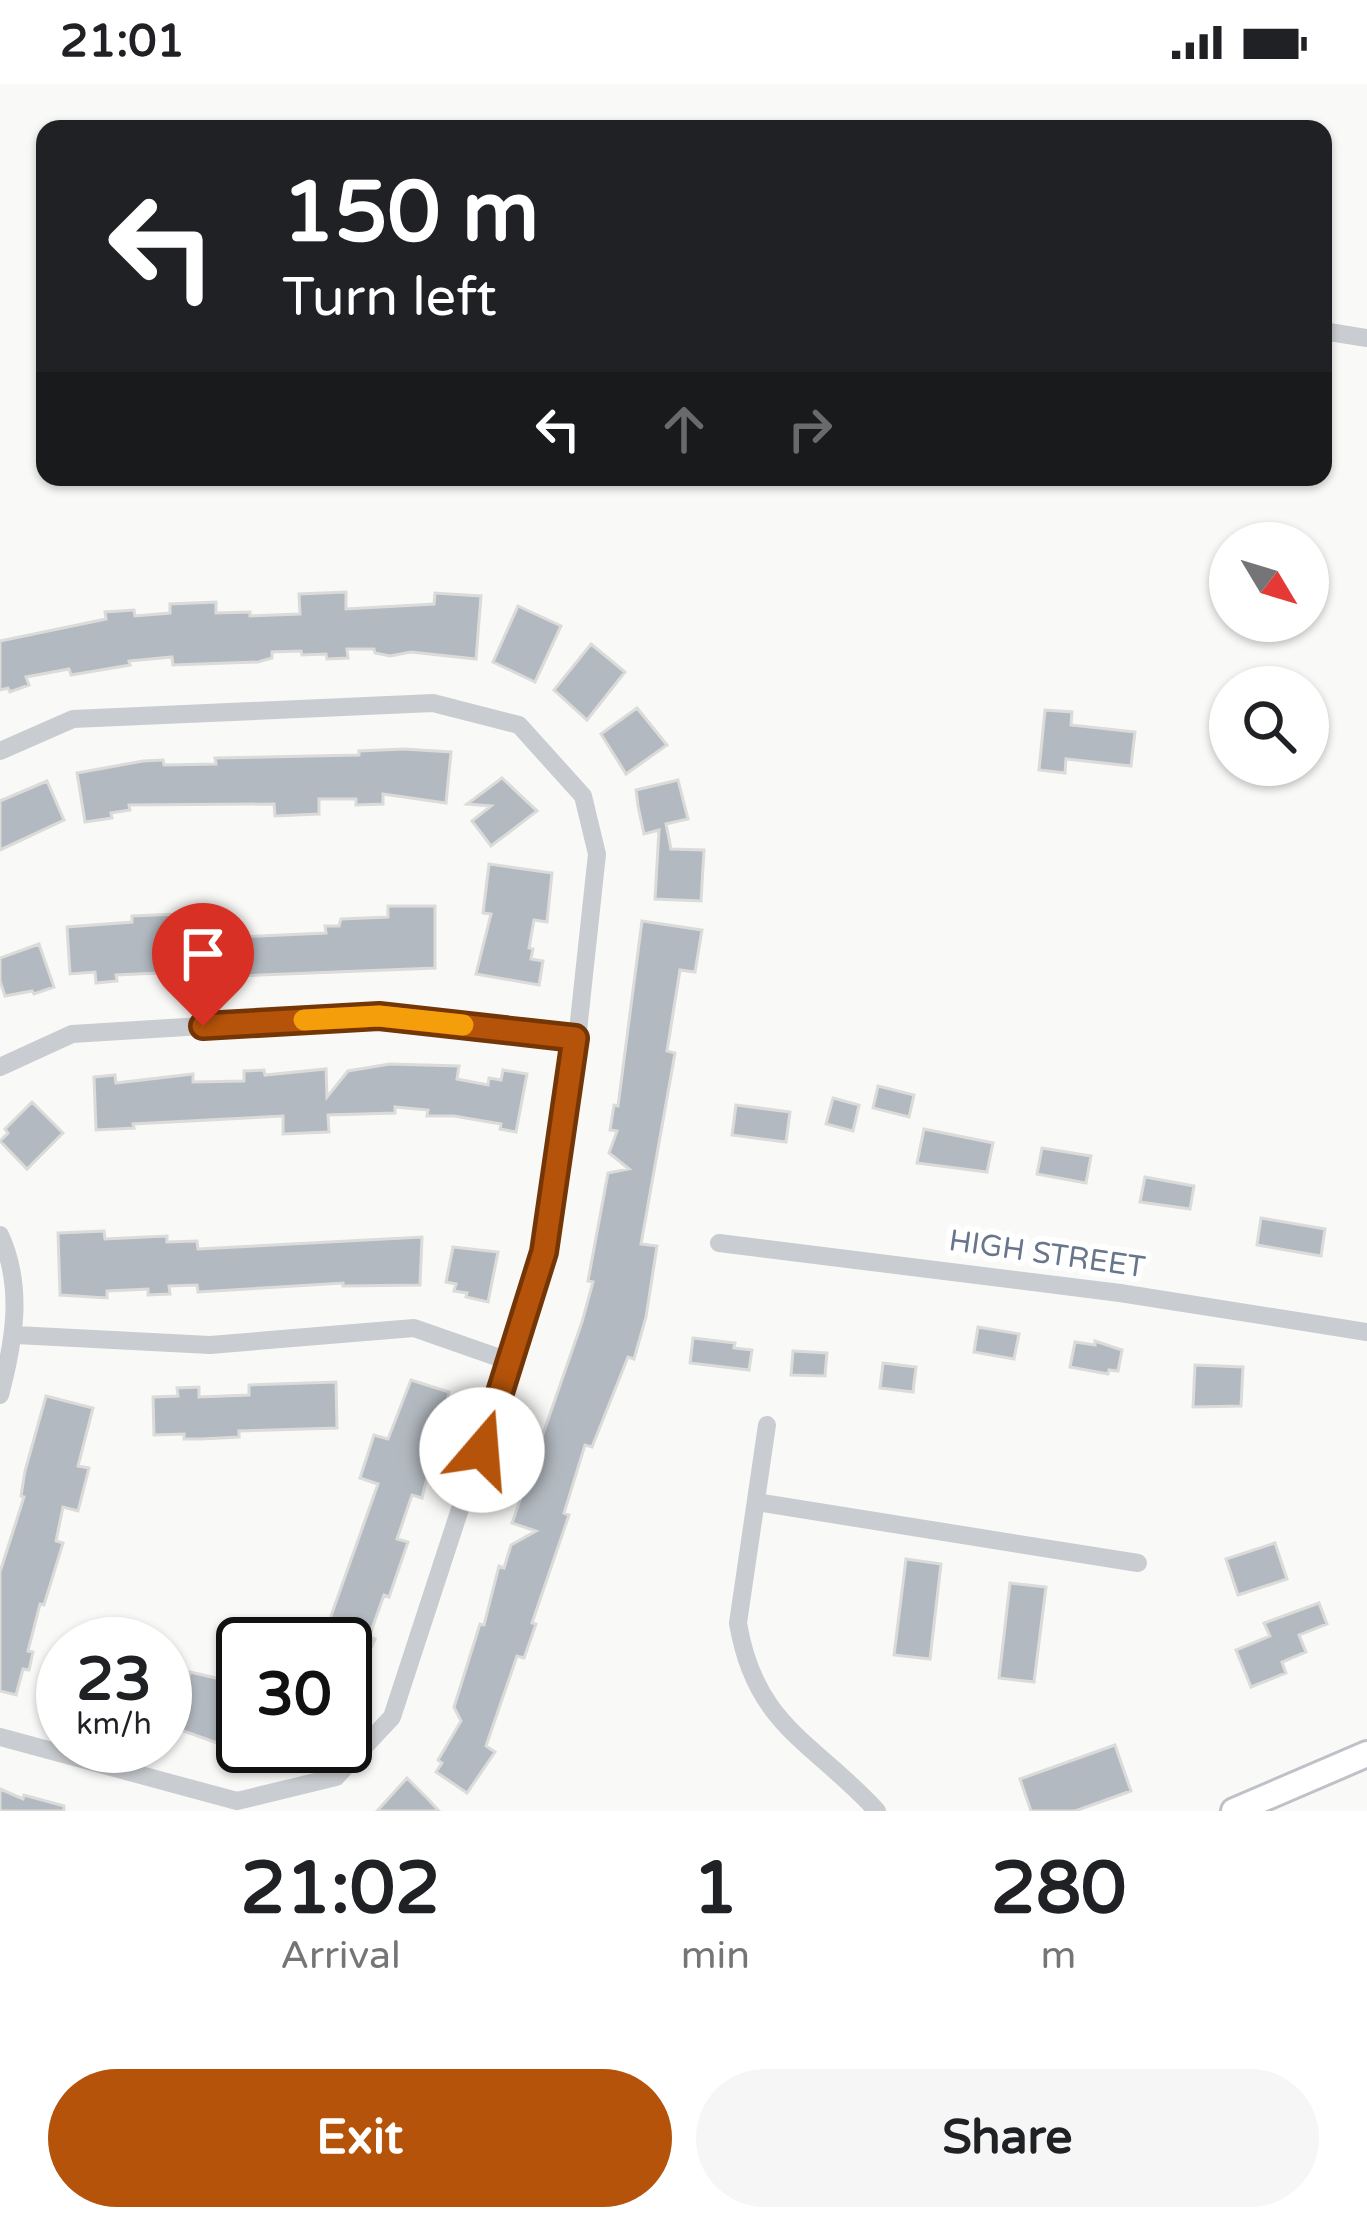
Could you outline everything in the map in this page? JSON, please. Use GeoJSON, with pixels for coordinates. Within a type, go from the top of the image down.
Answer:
{"type":"FeatureCollection","features":[{"type":"Feature","properties":{"kind":"street"},"geometry":{"type":"LineString","coordinates":[[1332,332],[1367,338]]}},
{"type":"Feature","properties":{"kind":"street"},"geometry":{"type":"LineString","coordinates":[[0,751],[73,719],[434,703],[519,725],[583,796],[597,854],[544,1252],[512,1362],[392,1717],[336,1777],[237,1801],[0,1737]]}},
{"type":"Feature","properties":{"kind":"street"},"geometry":{"type":"LineString","coordinates":[[0,1067],[72,1034],[355,1017],[575,1038]]}},
{"type":"Feature","properties":{"kind":"street"},"geometry":{"type":"LineString","coordinates":[[0,1235],[11,1259],[16,1335],[0,1395]]}},
{"type":"Feature","properties":{"kind":"street","name":"HIGH STREET"},"geometry":{"type":"LineString","coordinates":[[719,1243],[1120,1293],[1367,1332]]}},
{"type":"Feature","properties":{"kind":"street"},"geometry":{"type":"LineString","coordinates":[[16,1335],[210,1345],[414,1328],[512,1362]]}},
{"type":"Feature","properties":{"kind":"street"},"geometry":{"type":"LineString","coordinates":[[767,1426],[738,1623],[752,1675],[766,1704],[788,1731],[877,1811]]}},
{"type":"Feature","properties":{"kind":"street"},"geometry":{"type":"LineString","coordinates":[[756,1502],[1138,1563]]}},
{"type":"Feature","properties":{"kind":"street"},"geometry":{"type":"LineString","coordinates":[[1234,1811],[1367,1754]]}},
{"type":"Feature","properties":{"kind":"building"},"geometry":{"type":"Polygon","coordinates":[[[346,592],[346,609],[434,604],[435,593],[481,596],[476,659],[411,652],[390,656],[374,649],[347,649],[348,658],[327,659],[326,654],[272,652],[272,658],[258,662],[173,665],[172,657],[129,661],[130,665],[71,675],[69,669],[26,677],[29,685],[10,692],[0,690],[0,641],[106,619],[105,612],[170,613],[170,604],[216,602],[216,613],[250,612],[250,616],[300,614],[299,594],[346,592]]]}},
{"type":"Feature","properties":{"kind":"building"},"geometry":{"type":"Polygon","coordinates":[[[518,606],[561,626],[535,682],[493,662],[518,606]]]}},
{"type":"Feature","properties":{"kind":"building"},"geometry":{"type":"Polygon","coordinates":[[[591,644],[625,672],[587,720],[554,690],[591,644]]]}},
{"type":"Feature","properties":{"kind":"building"},"geometry":{"type":"Polygon","coordinates":[[[637,708],[667,745],[626,774],[601,734],[637,708]]]}},
{"type":"Feature","properties":{"kind":"building"},"geometry":{"type":"Polygon","coordinates":[[[1045,710],[1072,712],[1071,725],[1135,732],[1131,766],[1066,759],[1065,773],[1039,770],[1045,710]]]}},
{"type":"Feature","properties":{"kind":"building"},"geometry":{"type":"Polygon","coordinates":[[[359,751],[451,752],[446,803],[383,794],[383,804],[319,799],[319,814],[275,816],[274,804],[129,805],[130,810],[111,813],[112,818],[85,822],[77,773],[143,761],[216,764],[215,758],[359,755],[359,751]]]}},
{"type":"Feature","properties":{"kind":"building"},"geometry":{"type":"Polygon","coordinates":[[[502,778],[537,811],[491,846],[472,821],[491,806],[467,804],[502,778]]]}},
{"type":"Feature","properties":{"kind":"building"},"geometry":{"type":"Polygon","coordinates":[[[678,780],[688,819],[666,824],[671,849],[704,850],[701,901],[655,899],[659,830],[644,834],[636,790],[678,780]]]}},
{"type":"Feature","properties":{"kind":"building"},"geometry":{"type":"Polygon","coordinates":[[[47,781],[64,820],[0,850],[0,801],[47,781]]]}},
{"type":"Feature","properties":{"kind":"building"},"geometry":{"type":"Polygon","coordinates":[[[489,864],[552,873],[547,922],[534,920],[529,948],[533,949],[531,959],[543,961],[539,985],[476,974],[491,914],[483,913],[489,864]]]}},
{"type":"Feature","properties":{"kind":"building"},"geometry":{"type":"Polygon","coordinates":[[[388,906],[435,906],[435,968],[161,979],[159,973],[116,975],[117,981],[96,983],[95,972],[70,974],[67,927],[178,914],[178,927],[210,926],[210,931],[237,931],[237,937],[326,933],[325,926],[339,926],[341,919],[388,917],[388,906]]]}},
{"type":"Feature","properties":{"kind":"building"},"geometry":{"type":"Polygon","coordinates":[[[642,921],[702,930],[695,972],[680,970],[667,1051],[675,1053],[641,1244],[657,1246],[646,1317],[634,1359],[628,1357],[592,1447],[585,1445],[564,1513],[569,1515],[532,1623],[536,1624],[524,1658],[517,1656],[486,1746],[495,1752],[467,1793],[436,1772],[442,1763],[438,1760],[461,1721],[454,1707],[480,1624],[484,1625],[499,1566],[504,1568],[511,1545],[536,1531],[512,1523],[593,1282],[588,1281],[608,1173],[629,1169],[609,1153],[617,1131],[610,1130],[614,1105],[618,1106],[642,921]]]}},
{"type":"Feature","properties":{"kind":"building"},"geometry":{"type":"Polygon","coordinates":[[[39,944],[54,987],[5,996],[0,958],[39,944]]]}},
{"type":"Feature","properties":{"kind":"building"},"geometry":{"type":"Polygon","coordinates":[[[390,1064],[459,1066],[457,1079],[488,1085],[489,1078],[501,1080],[503,1070],[527,1074],[516,1132],[500,1129],[501,1124],[427,1116],[428,1110],[395,1107],[395,1113],[328,1115],[329,1132],[283,1134],[283,1116],[96,1130],[94,1077],[115,1075],[116,1083],[193,1074],[193,1082],[244,1081],[244,1071],[264,1070],[265,1075],[326,1069],[327,1097],[348,1071],[390,1064]]]}},
{"type":"Feature","properties":{"kind":"building"},"geometry":{"type":"Polygon","coordinates":[[[878,1086],[914,1095],[909,1117],[873,1108],[878,1086]]]}},
{"type":"Feature","properties":{"kind":"building"},"geometry":{"type":"Polygon","coordinates":[[[833,1098],[859,1105],[853,1131],[826,1124],[833,1098]]]}},
{"type":"Feature","properties":{"kind":"building"},"geometry":{"type":"Polygon","coordinates":[[[32,1102],[63,1133],[27,1169],[0,1141],[8,1133],[5,1129],[32,1102]]]}},
{"type":"Feature","properties":{"kind":"building"},"geometry":{"type":"Polygon","coordinates":[[[736,1105],[790,1112],[786,1142],[732,1135],[736,1105]]]}},
{"type":"Feature","properties":{"kind":"building"},"geometry":{"type":"Polygon","coordinates":[[[924,1129],[993,1143],[987,1172],[917,1163],[924,1129]]]}},
{"type":"Feature","properties":{"kind":"building"},"geometry":{"type":"Polygon","coordinates":[[[1042,1148],[1091,1156],[1086,1183],[1037,1174],[1042,1148]]]}},
{"type":"Feature","properties":{"kind":"building"},"geometry":{"type":"Polygon","coordinates":[[[1145,1177],[1194,1186],[1190,1209],[1140,1202],[1145,1177]]]}},
{"type":"Feature","properties":{"kind":"building"},"geometry":{"type":"Polygon","coordinates":[[[1261,1218],[1325,1229],[1321,1256],[1257,1245],[1261,1218]]]}},
{"type":"Feature","properties":{"kind":"building"},"geometry":{"type":"Polygon","coordinates":[[[104,1231],[105,1239],[167,1236],[167,1242],[197,1241],[198,1249],[422,1237],[420,1285],[343,1283],[198,1292],[197,1285],[169,1286],[170,1294],[148,1295],[148,1289],[107,1291],[107,1298],[60,1295],[58,1233],[104,1231]]]}},
{"type":"Feature","properties":{"kind":"building"},"geometry":{"type":"Polygon","coordinates":[[[453,1247],[498,1252],[488,1302],[466,1297],[467,1293],[454,1291],[456,1284],[446,1282],[453,1247]]]}},
{"type":"Feature","properties":{"kind":"building"},"geometry":{"type":"Polygon","coordinates":[[[978,1327],[1019,1334],[1014,1359],[974,1352],[978,1327]]]}},
{"type":"Feature","properties":{"kind":"building"},"geometry":{"type":"Polygon","coordinates":[[[693,1338],[752,1350],[749,1370],[690,1363],[693,1338]]]}},
{"type":"Feature","properties":{"kind":"building"},"geometry":{"type":"Polygon","coordinates":[[[1095,1341],[1122,1350],[1118,1371],[1108,1374],[1070,1367],[1075,1342],[1095,1345],[1095,1341]]]}},
{"type":"Feature","properties":{"kind":"building"},"geometry":{"type":"Polygon","coordinates":[[[793,1351],[827,1353],[825,1376],[791,1375],[793,1351]]]}},
{"type":"Feature","properties":{"kind":"building"},"geometry":{"type":"Polygon","coordinates":[[[883,1363],[916,1367],[913,1392],[880,1388],[883,1363]]]}},
{"type":"Feature","properties":{"kind":"building"},"geometry":{"type":"Polygon","coordinates":[[[1195,1365],[1243,1367],[1241,1406],[1193,1407],[1195,1365]]]}},
{"type":"Feature","properties":{"kind":"building"},"geometry":{"type":"Polygon","coordinates":[[[411,1380],[449,1392],[447,1420],[441,1438],[437,1437],[422,1498],[412,1495],[397,1539],[408,1542],[372,1629],[372,1617],[331,1617],[378,1484],[360,1478],[374,1435],[388,1439],[411,1380]]]}},
{"type":"Feature","properties":{"kind":"building"},"geometry":{"type":"Polygon","coordinates":[[[336,1382],[337,1428],[239,1431],[239,1437],[201,1439],[154,1435],[153,1397],[178,1396],[177,1388],[199,1387],[199,1397],[249,1395],[249,1385],[336,1382]]]}},
{"type":"Feature","properties":{"kind":"building"},"geometry":{"type":"Polygon","coordinates":[[[46,1396],[93,1408],[78,1466],[89,1468],[78,1511],[63,1507],[56,1541],[63,1543],[36,1617],[29,1670],[23,1669],[16,1695],[0,1691],[0,1572],[24,1497],[25,1471],[46,1396]]]}},
{"type":"Feature","properties":{"kind":"building"},"geometry":{"type":"Polygon","coordinates":[[[1275,1543],[1287,1579],[1238,1595],[1226,1559],[1275,1543]]]}},
{"type":"Feature","properties":{"kind":"building"},"geometry":{"type":"Polygon","coordinates":[[[906,1559],[941,1564],[930,1659],[894,1655],[906,1559]]]}},
{"type":"Feature","properties":{"kind":"building"},"geometry":{"type":"Polygon","coordinates":[[[1010,1583],[1046,1587],[1034,1682],[999,1678],[1010,1583]]]}},
{"type":"Feature","properties":{"kind":"building"},"geometry":{"type":"Polygon","coordinates":[[[1319,1603],[1327,1624],[1299,1635],[1306,1652],[1282,1662],[1286,1673],[1251,1687],[1236,1650],[1270,1636],[1264,1623],[1319,1603]]]}},
{"type":"Feature","properties":{"kind":"building"},"geometry":{"type":"Polygon","coordinates":[[[192,1672],[216,1678],[216,1743],[192,1734],[192,1672]]]}},
{"type":"Feature","properties":{"kind":"building"},"geometry":{"type":"Polygon","coordinates":[[[1115,1745],[1131,1791],[1075,1811],[1031,1811],[1020,1779],[1115,1745]]]}},
{"type":"Feature","properties":{"kind":"building"},"geometry":{"type":"Polygon","coordinates":[[[407,1778],[428,1799],[439,1811],[377,1811],[407,1778]]]}},
{"type":"Feature","properties":{"kind":"building"},"geometry":{"type":"Polygon","coordinates":[[[0,1789],[23,1799],[24,1795],[64,1806],[64,1811],[0,1811],[0,1789]]]}},
{"type":"Feature","properties":{"kind":"slow traffic"},"geometry":{"type":"LineString","coordinates":[[304,1020],[379,1016],[463,1025]]}},
{"type":"Feature","properties":{"kind":"route"},"geometry":{"type":"LineString","coordinates":[[203,1026],[379,1016],[575,1038],[544,1252],[482,1450]]}}]}
